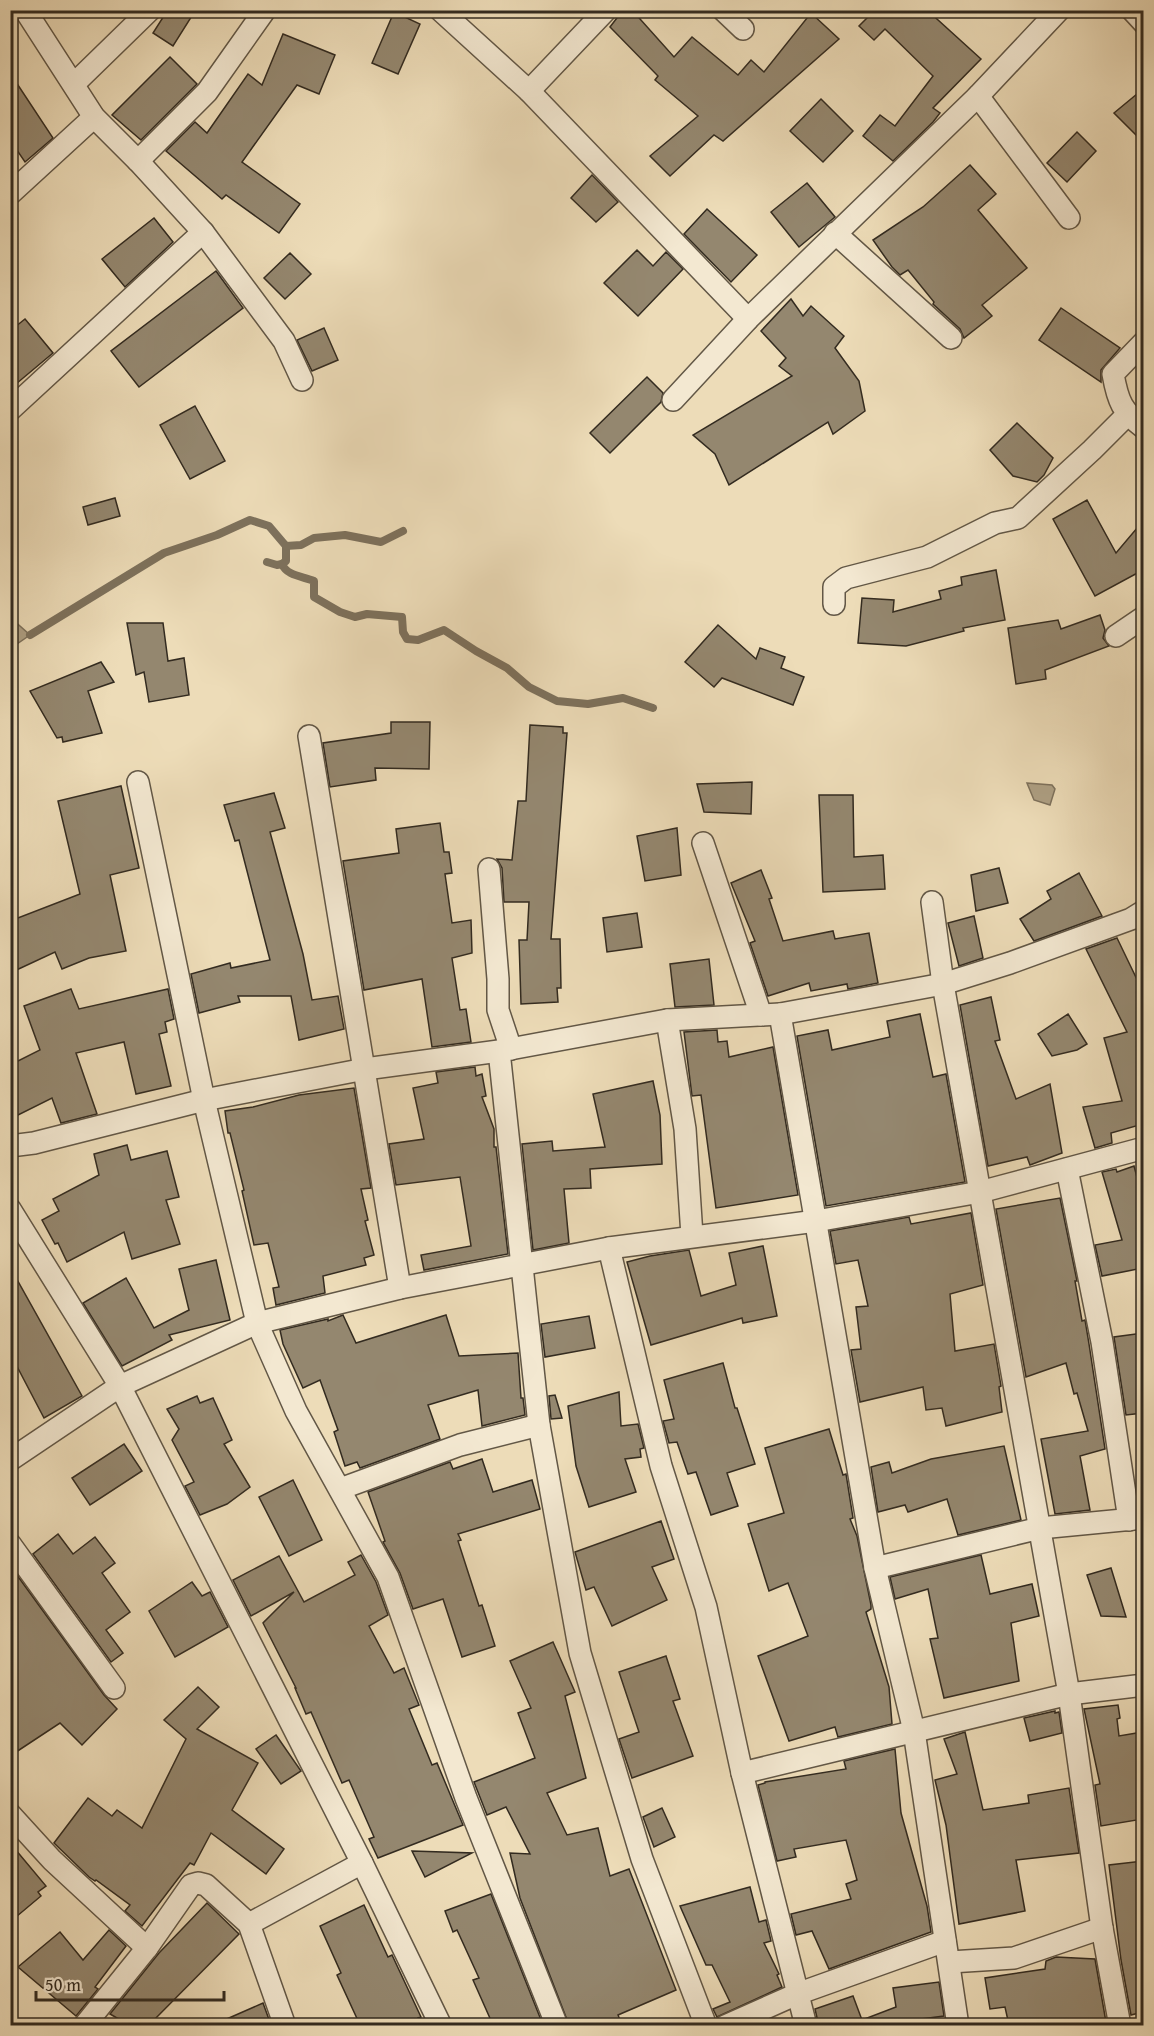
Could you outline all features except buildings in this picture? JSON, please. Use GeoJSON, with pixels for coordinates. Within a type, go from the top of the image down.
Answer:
{"type":"FeatureCollection","features":[{"type":"Feature","properties":{"kind":"street"},"geometry":{"type":"LineString","coordinates":[[25,10],[94,117],[203,232],[284,341],[302,380]]}},
{"type":"Feature","properties":{"kind":"street"},"geometry":{"type":"LineString","coordinates":[[74,84],[150,10]]}},
{"type":"Feature","properties":{"kind":"street"},"geometry":{"type":"LineString","coordinates":[[138,161],[207,92],[265,10]]}},
{"type":"Feature","properties":{"kind":"street"},"geometry":{"type":"LineString","coordinates":[[440,10],[529,91],[748,319]]}},
{"type":"Feature","properties":{"kind":"street"},"geometry":{"type":"LineString","coordinates":[[529,91],[606,10]]}},
{"type":"Feature","properties":{"kind":"street"},"geometry":{"type":"LineString","coordinates":[[723,10],[743,29]]}},
{"type":"Feature","properties":{"kind":"street"},"geometry":{"type":"LineString","coordinates":[[673,400],[748,319],[978,96],[1059,10]]}},
{"type":"Feature","properties":{"kind":"street"},"geometry":{"type":"LineString","coordinates":[[1132,10],[1143,23]]}},
{"type":"Feature","properties":{"kind":"street"},"geometry":{"type":"LineString","coordinates":[[978,96],[1069,218]]}},
{"type":"Feature","properties":{"kind":"street"},"geometry":{"type":"LineString","coordinates":[[10,194],[94,117]]}},
{"type":"Feature","properties":{"kind":"street"},"geometry":{"type":"LineString","coordinates":[[10,410],[203,232]]}},
{"type":"Feature","properties":{"kind":"street"},"geometry":{"type":"LineString","coordinates":[[835,233],[951,338]]}},
{"type":"Feature","properties":{"kind":"street"},"geometry":{"type":"LineString","coordinates":[[1143,342],[1113,374],[1116,394],[1127,415],[1143,428]]}},
{"type":"Feature","properties":{"kind":"street"},"geometry":{"type":"LineString","coordinates":[[834,604],[834,587],[846,579],[927,557],[995,524],[1018,518],[1127,415]]}},
{"type":"Feature","properties":{"kind":"street"},"geometry":{"type":"LineString","coordinates":[[1116,636],[1143,617]]}},
{"type":"Feature","properties":{"kind":"street"},"geometry":{"type":"LineString","coordinates":[[309,736],[400,1288]]}},
{"type":"Feature","properties":{"kind":"street"},"geometry":{"type":"LineString","coordinates":[[138,782],[204,1100],[257,1323],[296,1411],[388,1577],[466,1798],[556,2025]]}},
{"type":"Feature","properties":{"kind":"street"},"geometry":{"type":"LineString","coordinates":[[703,843],[770,1014],[816,1221],[875,1568],[914,1731],[958,2025]]}},
{"type":"Feature","properties":{"kind":"street"},"geometry":{"type":"LineString","coordinates":[[489,869],[496,948],[498,1010],[505,1050],[521,1265],[539,1425],[580,1653],[642,1859],[706,2025]]}},
{"type":"Feature","properties":{"kind":"street"},"geometry":{"type":"LineString","coordinates":[[932,902],[943,984],[1069,1694],[1102,1928],[1120,2025]]}},
{"type":"Feature","properties":{"kind":"street"},"geometry":{"type":"LineString","coordinates":[[10,1146],[34,1143],[204,1100],[365,1069],[505,1050],[667,1020],[770,1014],[943,984],[1131,920],[1143,911]]}},
{"type":"Feature","properties":{"kind":"street"},"geometry":{"type":"LineString","coordinates":[[667,1020],[685,1129],[692,1236]]}},
{"type":"Feature","properties":{"kind":"street"},"geometry":{"type":"LineString","coordinates":[[10,1460],[120,1386],[257,1323],[400,1288],[609,1248],[816,1221],[980,1192],[1143,1148]]}},
{"type":"Feature","properties":{"kind":"street"},"geometry":{"type":"LineString","coordinates":[[875,1568],[1040,1528],[1136,1519],[1068,1169]]}},
{"type":"Feature","properties":{"kind":"street"},"geometry":{"type":"LineString","coordinates":[[10,1209],[120,1386],[362,1863],[441,2025]]}},
{"type":"Feature","properties":{"kind":"street"},"geometry":{"type":"LineString","coordinates":[[609,1248],[661,1467],[706,1607],[742,1773],[806,2025]]}},
{"type":"Feature","properties":{"kind":"street"},"geometry":{"type":"LineString","coordinates":[[340,1489],[460,1445],[539,1425]]}},
{"type":"Feature","properties":{"kind":"street"},"geometry":{"type":"LineString","coordinates":[[10,1544],[114,1688]]}},
{"type":"Feature","properties":{"kind":"street"},"geometry":{"type":"LineString","coordinates":[[742,1773],[1069,1694],[1143,1684]]}},
{"type":"Feature","properties":{"kind":"street"},"geometry":{"type":"LineString","coordinates":[[10,1814],[52,1860],[147,1948]]}},
{"type":"Feature","properties":{"kind":"street"},"geometry":{"type":"LineString","coordinates":[[249,1924],[362,1863]]}},
{"type":"Feature","properties":{"kind":"street"},"geometry":{"type":"LineString","coordinates":[[84,2025],[147,1948],[191,1886],[198,1883],[206,1885],[249,1924],[285,2025]]}},
{"type":"Feature","properties":{"kind":"street"},"geometry":{"type":"LineString","coordinates":[[950,1962],[1014,1958],[1102,1928]]}},
{"type":"Feature","properties":{"kind":"street"},"geometry":{"type":"LineString","coordinates":[[725,2025],[797,1994],[945,1941]]}},
{"type":"Feature","properties":{"kind":"shaded area"},"geometry":{"type":"Polygon","coordinates":[[[11,618],[30,635],[11,648],[11,618]]]}},
{"type":"Feature","properties":{"kind":"shaded area"},"geometry":{"type":"Polygon","coordinates":[[[1027,783],[1052,785],[1055,789],[1050,805],[1034,800],[1027,783]]]}},
{"type":"Feature","properties":{"kind":"waterway"},"geometry":{"type":"LineString","coordinates":[[30,635],[164,553],[217,535],[250,520],[269,526],[286,546],[301,545],[314,538],[345,535],[381,542],[403,531]]}},
{"type":"Feature","properties":{"kind":"waterway"},"geometry":{"type":"LineString","coordinates":[[286,546],[286,561],[282,564],[284,568],[291,573],[314,581],[314,597],[340,612],[355,617],[367,614],[402,617],[403,632],[407,639],[418,640],[444,630],[507,668],[529,687],[557,701],[588,704],[623,698],[653,708]]}},
{"type":"Feature","properties":{"kind":"waterway"},"geometry":{"type":"LineString","coordinates":[[267,562],[282,564]]}}]}
